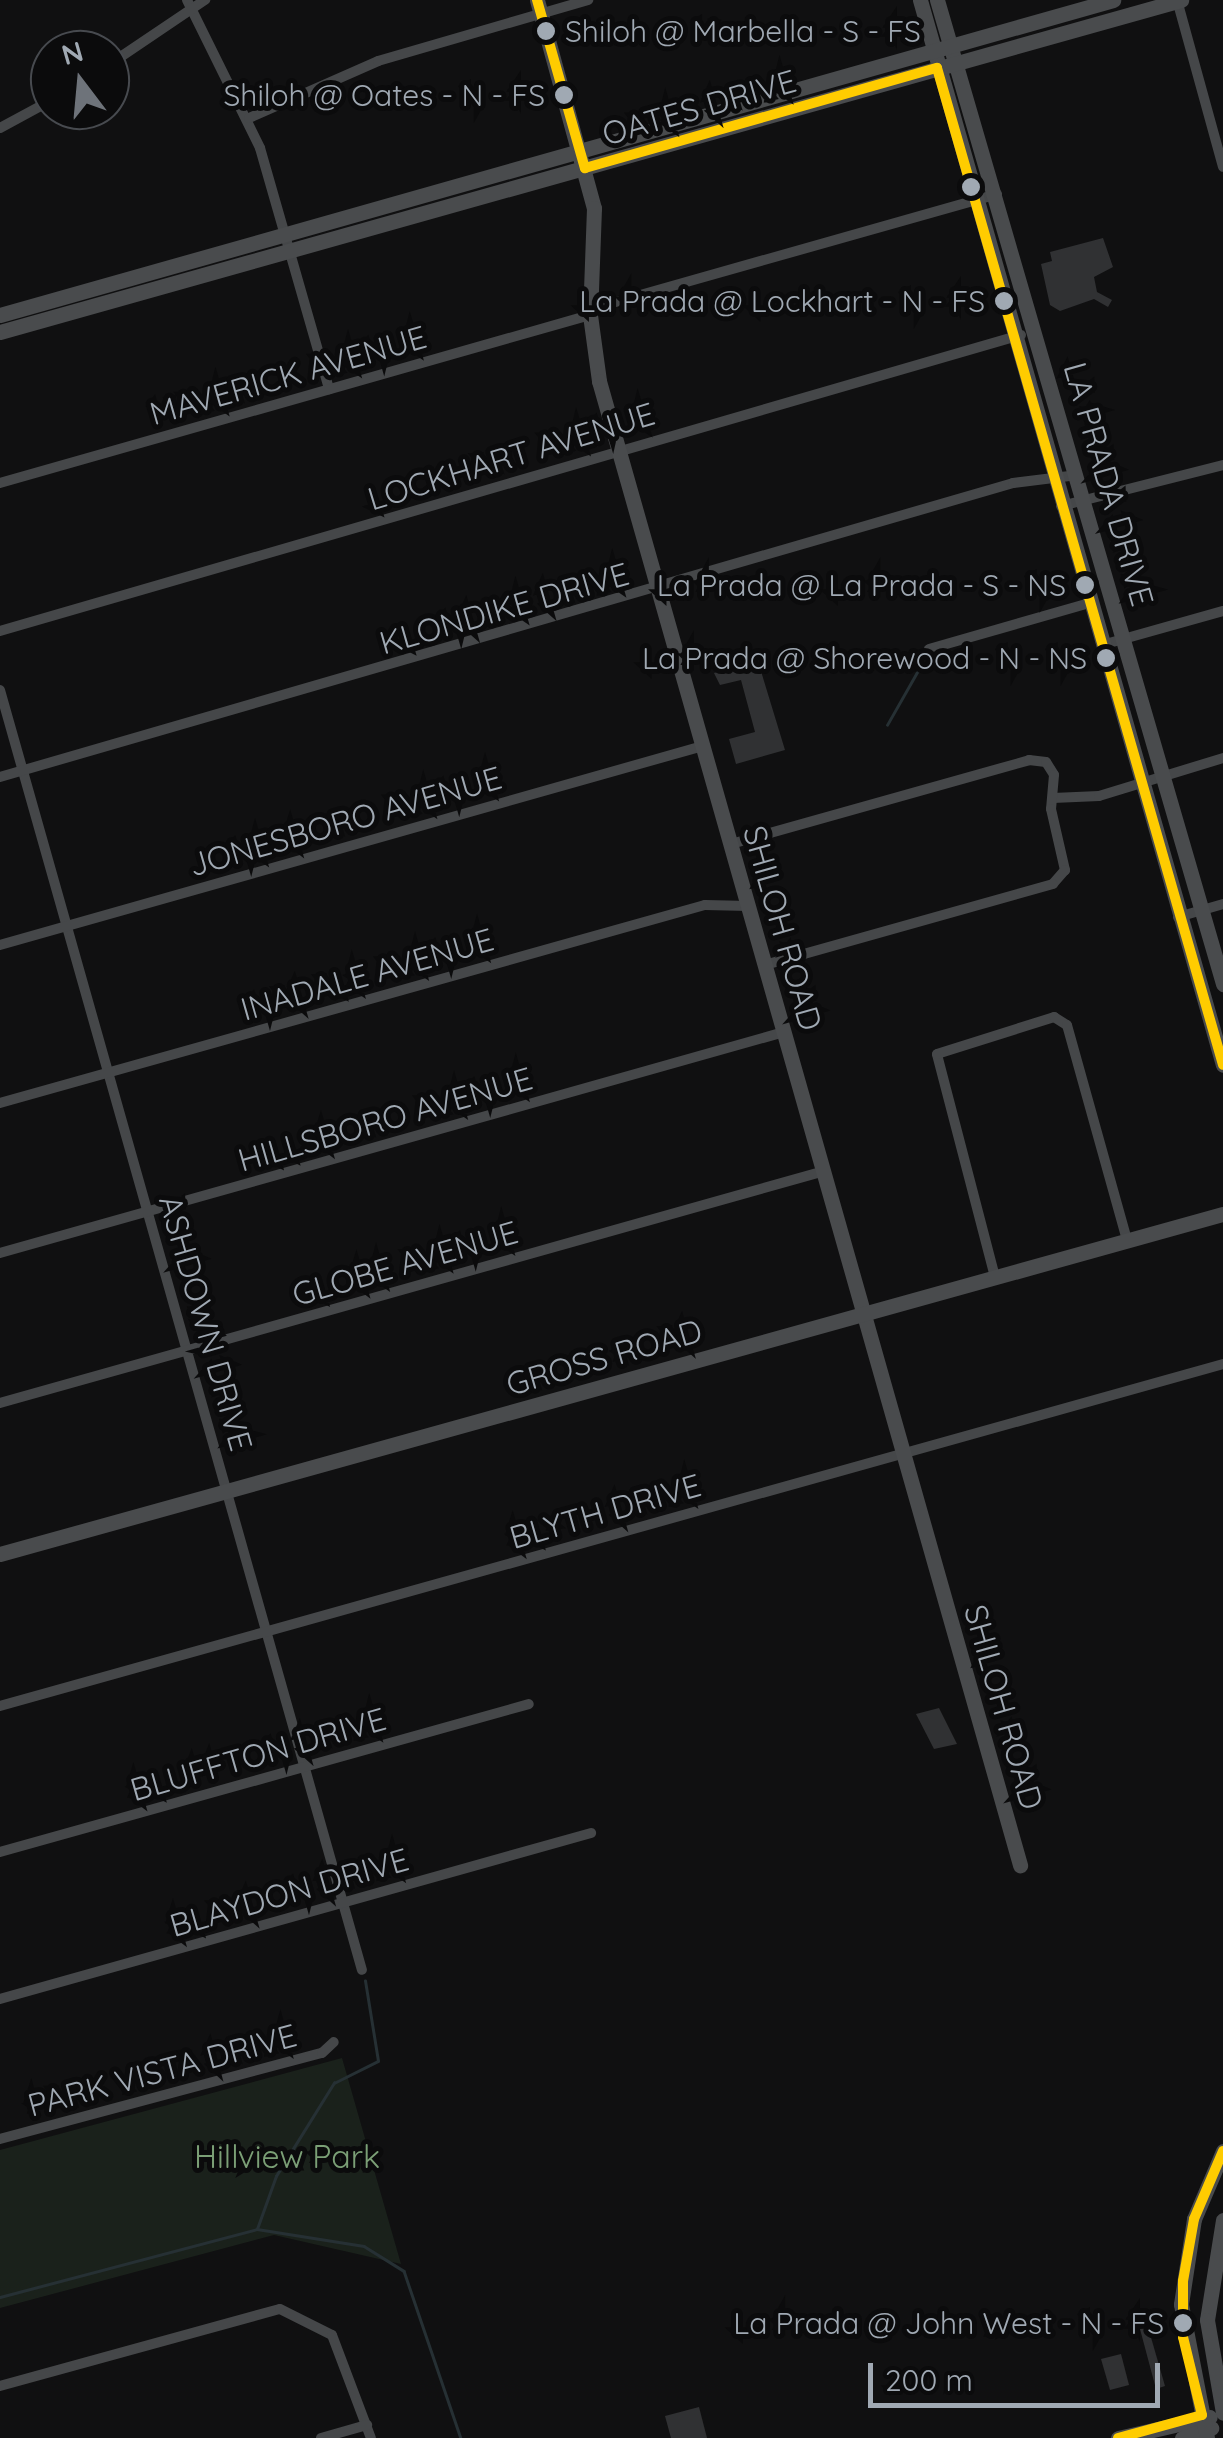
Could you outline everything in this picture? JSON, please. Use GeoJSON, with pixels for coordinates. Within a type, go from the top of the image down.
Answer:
{"type":"FeatureCollection","features":[{"type":"Feature","properties":{"kind":"main road","name":"LA PRADA DRIVE"},"geometry":{"type":"LineString","coordinates":[[920,0],[941,48],[954,63],[997,194],[1223,984]]}},
{"type":"Feature","properties":{"kind":"main road","name":"LA PRADA DRIVE"},"geometry":{"type":"LineString","coordinates":[[937,0],[941,48],[937,68],[1178,918],[1220,1044]]}},
{"type":"Feature","properties":{"kind":"main road","name":"OATES DRIVE"},"geometry":{"type":"LineString","coordinates":[[0,332],[580,150],[1113,0]]}},
{"type":"Feature","properties":{"kind":"main road","name":"OATES DRIVE"},"geometry":{"type":"LineString","coordinates":[[0,315],[586,168],[1178,0]]}},
{"type":"Feature","properties":{"kind":"main road","name":"SHILOH ROAD"},"geometry":{"type":"LineString","coordinates":[[539,6],[594,208],[590,312],[594,361],[1020,1864]]}},
{"type":"Feature","properties":{"kind":"main road","name":"GROSS ROAD"},"geometry":{"type":"LineString","coordinates":[[0,1554],[1223,1214]]}},
{"type":"Feature","properties":{"kind":"main road"},"geometry":{"type":"LineString","coordinates":[[1205,2428],[1184,2339],[1183,2281],[1194,2220],[1223,2151]]}},
{"type":"Feature","properties":{"kind":"main road"},"geometry":{"type":"LineString","coordinates":[[1182,2438],[1223,2417],[1207,2320],[1223,2220]]}},
{"type":"Feature","properties":{"kind":"main road"},"geometry":{"type":"LineString","coordinates":[[1118,2438],[1205,2428]]}},
{"type":"Feature","properties":{"kind":"street"},"geometry":{"type":"LineString","coordinates":[[130,49],[190,4],[204,0]]}},
{"type":"Feature","properties":{"kind":"street"},"geometry":{"type":"LineString","coordinates":[[250,118],[378,61],[539,6],[588,0]]}},
{"type":"Feature","properties":{"kind":"street"},"geometry":{"type":"LineString","coordinates":[[1178,0],[1223,167]]}},
{"type":"Feature","properties":{"kind":"street"},"geometry":{"type":"LineString","coordinates":[[190,4],[250,118],[329,389]]}},
{"type":"Feature","properties":{"kind":"street"},"geometry":{"type":"LineString","coordinates":[[0,128],[30,111]]}},
{"type":"Feature","properties":{"kind":"street","name":"MAVERICK AVENUE"},"geometry":{"type":"LineString","coordinates":[[0,483],[997,194]]}},
{"type":"Feature","properties":{"kind":"street","name":"LOCKHART AVENUE"},"geometry":{"type":"LineString","coordinates":[[0,631],[1038,330]]}},
{"type":"Feature","properties":{"kind":"street"},"geometry":{"type":"LineString","coordinates":[[1061,506],[1223,465]]}},
{"type":"Feature","properties":{"kind":"street","name":"KLONDIKE DRIVE"},"geometry":{"type":"LineString","coordinates":[[0,777],[1013,483],[1078,475]]}},
{"type":"Feature","properties":{"kind":"street"},"geometry":{"type":"LineString","coordinates":[[929,649],[1089,603]]}},
{"type":"Feature","properties":{"kind":"street"},"geometry":{"type":"LineString","coordinates":[[1102,645],[1223,611]]}},
{"type":"Feature","properties":{"kind":"street","name":"ASHDOWN DRIVE"},"geometry":{"type":"LineString","coordinates":[[0,690],[362,1970]]}},
{"type":"Feature","properties":{"kind":"street","name":"JONESBORO AVENUE"},"geometry":{"type":"LineString","coordinates":[[0,944],[703,746]]}},
{"type":"Feature","properties":{"kind":"street"},"geometry":{"type":"LineString","coordinates":[[1052,798],[1084,800],[1223,758]]}},
{"type":"Feature","properties":{"kind":"street"},"geometry":{"type":"LineString","coordinates":[[731,844],[1030,760],[1051,768],[1052,798],[1065,870],[1053,884],[765,965]]}},
{"type":"Feature","properties":{"kind":"street"},"geometry":{"type":"LineString","coordinates":[[1178,918],[1223,904]]}},
{"type":"Feature","properties":{"kind":"street","name":"INADALE AVENUE"},"geometry":{"type":"LineString","coordinates":[[0,1102],[705,905],[749,906]]}},
{"type":"Feature","properties":{"kind":"street"},"geometry":{"type":"LineString","coordinates":[[995,1277],[937,1054],[1062,1019],[1127,1240]]}},
{"type":"Feature","properties":{"kind":"street","name":"HILLSBORO AVENUE"},"geometry":{"type":"LineString","coordinates":[[0,1253],[784,1032]]}},
{"type":"Feature","properties":{"kind":"street","name":"GLOBE AVENUE"},"geometry":{"type":"LineString","coordinates":[[0,1403],[824,1171]]}},
{"type":"Feature","properties":{"kind":"street","name":"BLYTH DRIVE"},"geometry":{"type":"LineString","coordinates":[[0,1706],[1223,1364]]}},
{"type":"Feature","properties":{"kind":"street","name":"BLUFFTON DRIVE"},"geometry":{"type":"LineString","coordinates":[[0,1852],[529,1704]]}},
{"type":"Feature","properties":{"kind":"street","name":"BLAYDON DRIVE"},"geometry":{"type":"LineString","coordinates":[[0,1999],[591,1833]]}},
{"type":"Feature","properties":{"kind":"street","name":"PARK VISTA DRIVE"},"geometry":{"type":"LineString","coordinates":[[0,2139],[322,2053],[334,2042]]}},
{"type":"Feature","properties":{"kind":"street"},"geometry":{"type":"LineString","coordinates":[[0,2386],[280,2309],[332,2335],[371,2438]]}},
{"type":"Feature","properties":{"kind":"street"},"geometry":{"type":"LineString","coordinates":[[321,2438],[368,2425]]}},
{"type":"Feature","properties":{"kind":"green space","name":"Hillview Park"},"geometry":{"type":"Polygon","coordinates":[[[342,2058],[401,2264],[274,2235],[0,2308],[0,2150],[342,2058]]]}},
{"type":"Feature","properties":{"kind":"building"},"geometry":{"type":"Polygon","coordinates":[[[1103,238],[1113,267],[1094,277],[1097,292],[1112,300],[1108,307],[1094,299],[1060,311],[1050,305],[1041,264],[1052,261],[1050,252],[1103,238]]]}},
{"type":"Feature","properties":{"kind":"building"},"geometry":{"type":"Polygon","coordinates":[[[757,658],[785,750],[736,764],[729,739],[755,732],[741,680],[720,685],[714,673],[757,658]]]}},
{"type":"Feature","properties":{"kind":"building"},"geometry":{"type":"Polygon","coordinates":[[[939,1708],[957,1744],[934,1749],[916,1714],[939,1708]]]}},
{"type":"Feature","properties":{"kind":"building"},"geometry":{"type":"Polygon","coordinates":[[[1148,2327],[1165,2386],[1156,2389],[1140,2329],[1148,2327]]]}},
{"type":"Feature","properties":{"kind":"building"},"geometry":{"type":"Polygon","coordinates":[[[1121,2354],[1129,2385],[1110,2390],[1101,2359],[1121,2354]]]}},
{"type":"Feature","properties":{"kind":"building"},"geometry":{"type":"Polygon","coordinates":[[[699,2407],[707,2438],[671,2438],[665,2416],[699,2407]]]}},
{"type":"Feature","properties":{"kind":"waterway"},"geometry":{"type":"LineString","coordinates":[[887,725],[920,667]]}},
{"type":"Feature","properties":{"kind":"waterway"},"geometry":{"type":"LineString","coordinates":[[257,2229],[276,2176],[334,2083],[378,2061],[365,1981]]}},
{"type":"Feature","properties":{"kind":"waterway"},"geometry":{"type":"LineString","coordinates":[[0,2297],[257,2229],[364,2246],[404,2271],[461,2438]]}},
{"type":"Feature","properties":{"kind":"transit line"},"geometry":{"type":"LineString","coordinates":[[537,0],[585,168],[937,68],[1223,1065]]}},
{"type":"Feature","properties":{"kind":"transit line"},"geometry":{"type":"LineString","coordinates":[[1118,2438],[1202,2415],[1183,2337],[1183,2281],[1194,2219],[1223,2151]]}},
{"type":"Feature","properties":{"kind":"place","name":"Shiloh @ Marbella - S - FS"},"geometry":{"type":"Point","coordinates":[546,31]}},
{"type":"Feature","properties":{"kind":"place","name":"Shiloh @ Oates - N - FS"},"geometry":{"type":"Point","coordinates":[564,95]}},
{"type":"Feature","properties":{"kind":"place","name":"La Prada @ Lockhart - N - FS"},"geometry":{"type":"Point","coordinates":[1004,301]}},
{"type":"Feature","properties":{"kind":"place","name":"La Prada @ La Prada - S - NS"},"geometry":{"type":"Point","coordinates":[1085,585]}},
{"type":"Feature","properties":{"kind":"place","name":"La Prada @ Shorewood - N - NS"},"geometry":{"type":"Point","coordinates":[1106,658]}},
{"type":"Feature","properties":{"kind":"place","name":"La Prada @ John West - N - FS"},"geometry":{"type":"Point","coordinates":[1183,2323]}}]}
